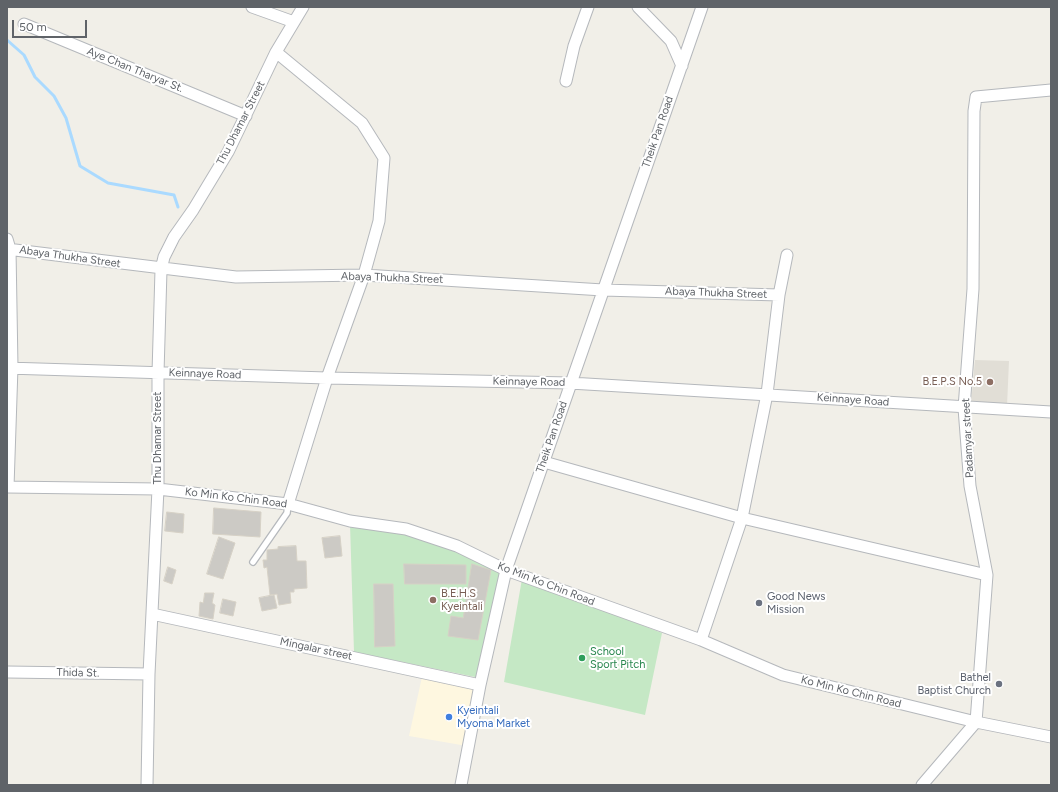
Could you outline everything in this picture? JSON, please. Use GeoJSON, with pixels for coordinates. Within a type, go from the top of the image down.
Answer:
{"type":"FeatureCollection","features":[{"type":"Feature","properties":{"kind":"street"},"geometry":{"type":"LineString","coordinates":[[252,7],[294,22]]}},
{"type":"Feature","properties":{"kind":"street","name":"Thu Dhamar Street"},"geometry":{"type":"LineString","coordinates":[[147,785],[149,674],[158,489],[158,373],[161,270],[164,257],[174,237],[193,210],[228,152],[276,52],[303,7]]}},
{"type":"Feature","properties":{"kind":"street"},"geometry":{"type":"LineString","coordinates":[[566,82],[574,46],[588,7]]}},
{"type":"Feature","properties":{"kind":"street"},"geometry":{"type":"LineString","coordinates":[[638,7],[657,24],[671,41],[682,66]]}},
{"type":"Feature","properties":{"kind":"street","name":"Theik Pan Road"},"geometry":{"type":"LineString","coordinates":[[461,785],[480,685],[506,570],[702,7]]}},
{"type":"Feature","properties":{"kind":"street","name":"Aye Chan Tharyar St."},"geometry":{"type":"LineString","coordinates":[[24,24],[246,116]]}},
{"type":"Feature","properties":{"kind":"street"},"geometry":{"type":"LineString","coordinates":[[276,52],[362,123],[384,158],[379,221],[364,275],[327,378],[288,504]]}},
{"type":"Feature","properties":{"kind":"street","name":"Padamyar street"},"geometry":{"type":"LineString","coordinates":[[976,722],[987,575],[970,486],[964,408],[973,288],[974,111],[976,97],[1051,90]]}},
{"type":"Feature","properties":{"kind":"street"},"geometry":{"type":"LineString","coordinates":[[8,246],[8,487]]}},
{"type":"Feature","properties":{"kind":"street","name":"Abaya Thukha Street"},"geometry":{"type":"LineString","coordinates":[[8,246],[161,270],[236,278],[364,275],[603,290],[779,295]]}},
{"type":"Feature","properties":{"kind":"street"},"geometry":{"type":"LineString","coordinates":[[701,640],[742,518],[767,394],[779,295],[787,255]]}},
{"type":"Feature","properties":{"kind":"street","name":"Keinnaye Road"},"geometry":{"type":"LineString","coordinates":[[9,368],[327,378],[570,383],[767,394],[964,408],[1051,412]]}},
{"type":"Feature","properties":{"kind":"street"},"geometry":{"type":"LineString","coordinates":[[544,462],[742,518],[987,575]]}},
{"type":"Feature","properties":{"kind":"street","name":"Ko Min Ko Chin Road"},"geometry":{"type":"LineString","coordinates":[[8,487],[158,489],[288,504],[350,521],[406,529],[457,546],[506,570],[701,640],[783,676],[976,722],[1051,737]]}},
{"type":"Feature","properties":{"kind":"street","name":"Mingalar street"},"geometry":{"type":"LineString","coordinates":[[152,614],[480,685]]}},
{"type":"Feature","properties":{"kind":"street","name":"Thida St."},"geometry":{"type":"LineString","coordinates":[[7,672],[149,674]]}},
{"type":"Feature","properties":{"kind":"street"},"geometry":{"type":"LineString","coordinates":[[922,785],[976,722]]}},
{"type":"Feature","properties":{"kind":"lane"},"geometry":{"type":"LineString","coordinates":[[253,562],[286,513],[288,504]]}},
{"type":"Feature","properties":{"kind":"shaded area"},"geometry":{"type":"Polygon","coordinates":[[[975,360],[1009,361],[1007,406],[971,404],[975,360]]]}},
{"type":"Feature","properties":{"kind":"shaded area"},"geometry":{"type":"Polygon","coordinates":[[[422,677],[480,690],[467,746],[409,736],[422,677]]]}},
{"type":"Feature","properties":{"kind":"green space"},"geometry":{"type":"Polygon","coordinates":[[[350,524],[406,529],[503,564],[480,678],[354,652],[350,524]]]}},
{"type":"Feature","properties":{"kind":"green space","name":"School Sport Pitch"},"geometry":{"type":"Polygon","coordinates":[[[522,579],[662,633],[645,715],[504,682],[522,579]]]}},
{"type":"Feature","properties":{"kind":"building"},"geometry":{"type":"Polygon","coordinates":[[[214,508],[261,512],[260,537],[213,534],[214,508]]]}},
{"type":"Feature","properties":{"kind":"building"},"geometry":{"type":"Polygon","coordinates":[[[167,512],[184,514],[183,533],[165,531],[167,512]]]}},
{"type":"Feature","properties":{"kind":"building"},"geometry":{"type":"Polygon","coordinates":[[[340,536],[342,556],[325,558],[322,538],[340,536]]]}},
{"type":"Feature","properties":{"kind":"building"},"geometry":{"type":"Polygon","coordinates":[[[219,537],[235,543],[223,579],[207,574],[219,537]]]}},
{"type":"Feature","properties":{"kind":"building"},"geometry":{"type":"Polygon","coordinates":[[[296,546],[297,561],[306,561],[307,588],[294,589],[294,592],[290,592],[291,603],[279,605],[277,594],[270,595],[267,567],[264,568],[263,560],[267,560],[267,550],[278,549],[278,547],[296,546]]]}},
{"type":"Feature","properties":{"kind":"building"},"geometry":{"type":"Polygon","coordinates":[[[404,564],[466,565],[466,584],[405,584],[404,564]]]}},
{"type":"Feature","properties":{"kind":"building"},"geometry":{"type":"Polygon","coordinates":[[[472,564],[491,570],[478,640],[448,636],[451,616],[463,618],[472,564]]]}},
{"type":"Feature","properties":{"kind":"building"},"geometry":{"type":"Polygon","coordinates":[[[168,567],[176,570],[172,584],[164,581],[168,567]]]}},
{"type":"Feature","properties":{"kind":"building"},"geometry":{"type":"Polygon","coordinates":[[[374,584],[393,584],[395,646],[375,647],[374,584]]]}},
{"type":"Feature","properties":{"kind":"building"},"geometry":{"type":"Polygon","coordinates":[[[205,593],[214,593],[212,603],[215,605],[213,619],[199,616],[200,602],[203,603],[205,593]]]}},
{"type":"Feature","properties":{"kind":"building"},"geometry":{"type":"Polygon","coordinates":[[[274,595],[277,608],[262,611],[259,598],[274,595]]]}},
{"type":"Feature","properties":{"kind":"building"},"geometry":{"type":"Polygon","coordinates":[[[223,599],[236,602],[233,616],[220,613],[223,599]]]}},
{"type":"Feature","properties":{"kind":"waterway"},"geometry":{"type":"LineString","coordinates":[[7,40],[24,55],[35,77],[54,96],[66,118],[80,166],[108,183],[174,195],[178,207]]}},
{"type":"Feature","properties":{"kind":"place","name":"B.E.P.S No.5"},"geometry":{"type":"Point","coordinates":[990,382]}},
{"type":"Feature","properties":{"kind":"place","name":"B.E.H.S Kyeintali"},"geometry":{"type":"Point","coordinates":[433,600]}},
{"type":"Feature","properties":{"kind":"place","name":"Good News Mission"},"geometry":{"type":"Point","coordinates":[759,603]}},
{"type":"Feature","properties":{"kind":"place","name":"School Sport Pitch"},"geometry":{"type":"Point","coordinates":[582,658]}},
{"type":"Feature","properties":{"kind":"place","name":"Bathel Baptist Church"},"geometry":{"type":"Point","coordinates":[999,684]}},
{"type":"Feature","properties":{"kind":"place","name":"Kyeintali Myoma Market"},"geometry":{"type":"Point","coordinates":[449,717]}}]}
